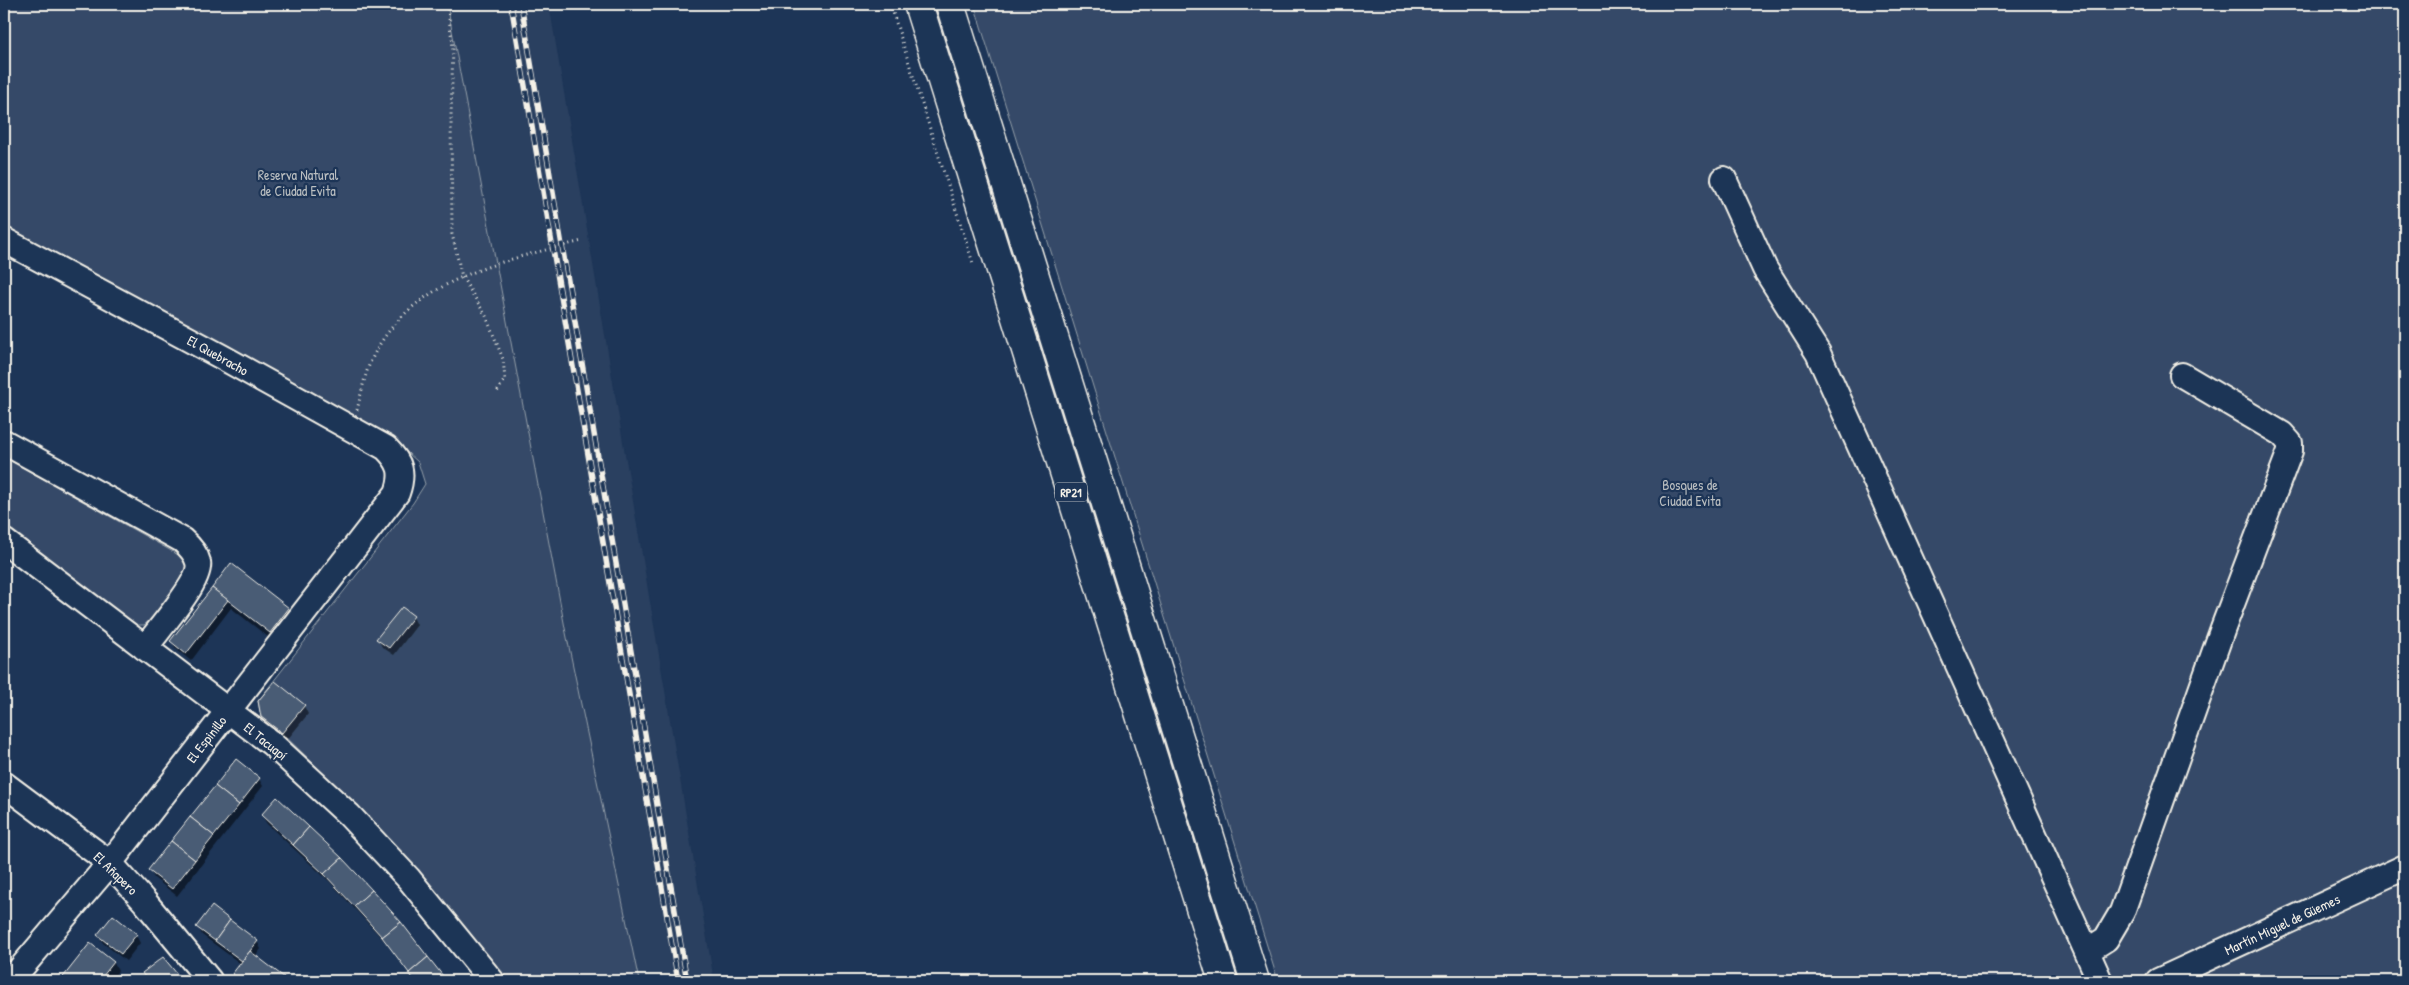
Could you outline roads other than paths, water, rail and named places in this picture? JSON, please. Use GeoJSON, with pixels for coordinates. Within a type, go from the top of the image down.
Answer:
{"type":"FeatureCollection","features":[{"type":"Feature","properties":{"kind":"main road","name":"RP21"},"geometry":{"type":"LineString","coordinates":[[918,4],[1223,981]]}},
{"type":"Feature","properties":{"kind":"main road","name":"RP21"},"geometry":{"type":"LineString","coordinates":[[950,4],[1255,981]]}},
{"type":"Feature","properties":{"kind":"street"},"geometry":{"type":"LineString","coordinates":[[1724,178],[1766,269],[1822,362],[2100,981]]}},
{"type":"Feature","properties":{"kind":"street","name":"El Quebracho"},"geometry":{"type":"LineString","coordinates":[[4,240],[386,448],[397,459],[401,469],[401,481],[397,493]]}},
{"type":"Feature","properties":{"kind":"street"},"geometry":{"type":"LineString","coordinates":[[2087,951],[2106,939],[2122,912],[2223,628],[2290,451],[2290,443],[2282,434],[2182,375]]}},
{"type":"Feature","properties":{"kind":"street"},"geometry":{"type":"LineString","coordinates":[[4,442],[182,540],[193,551],[199,564],[196,578],[145,648]]}},
{"type":"Feature","properties":{"kind":"street","name":"El Espinillo"},"geometry":{"type":"LineString","coordinates":[[10,981],[110,863],[397,493]]}},
{"type":"Feature","properties":{"kind":"street","name":"El Tacuapí"},"geometry":{"type":"LineString","coordinates":[[4,541],[271,744],[348,815],[409,879],[492,981]]}},
{"type":"Feature","properties":{"kind":"street","name":"El Añapero"},"geometry":{"type":"LineString","coordinates":[[4,784],[110,863],[210,981]]}},
{"type":"Feature","properties":{"kind":"street","name":"Martín Miguel de Güemes"},"geometry":{"type":"LineString","coordinates":[[2158,981],[2405,867]]}},
{"type":"Feature","properties":{"kind":"railway"},"geometry":{"type":"LineString","coordinates":[[511,4],[678,981]]}},
{"type":"Feature","properties":{"kind":"railway"},"geometry":{"type":"LineString","coordinates":[[521,4],[687,981]]}},
{"type":"Feature","properties":{"kind":"park label","name":"Reserva Natural de Ciudad Evita"},"geometry":{"type":"Point","coordinates":[298,182]}},
{"type":"Feature","properties":{"kind":"park label","name":"Bosques de Ciudad Evita"},"geometry":{"type":"Point","coordinates":[1690,492]}}]}
